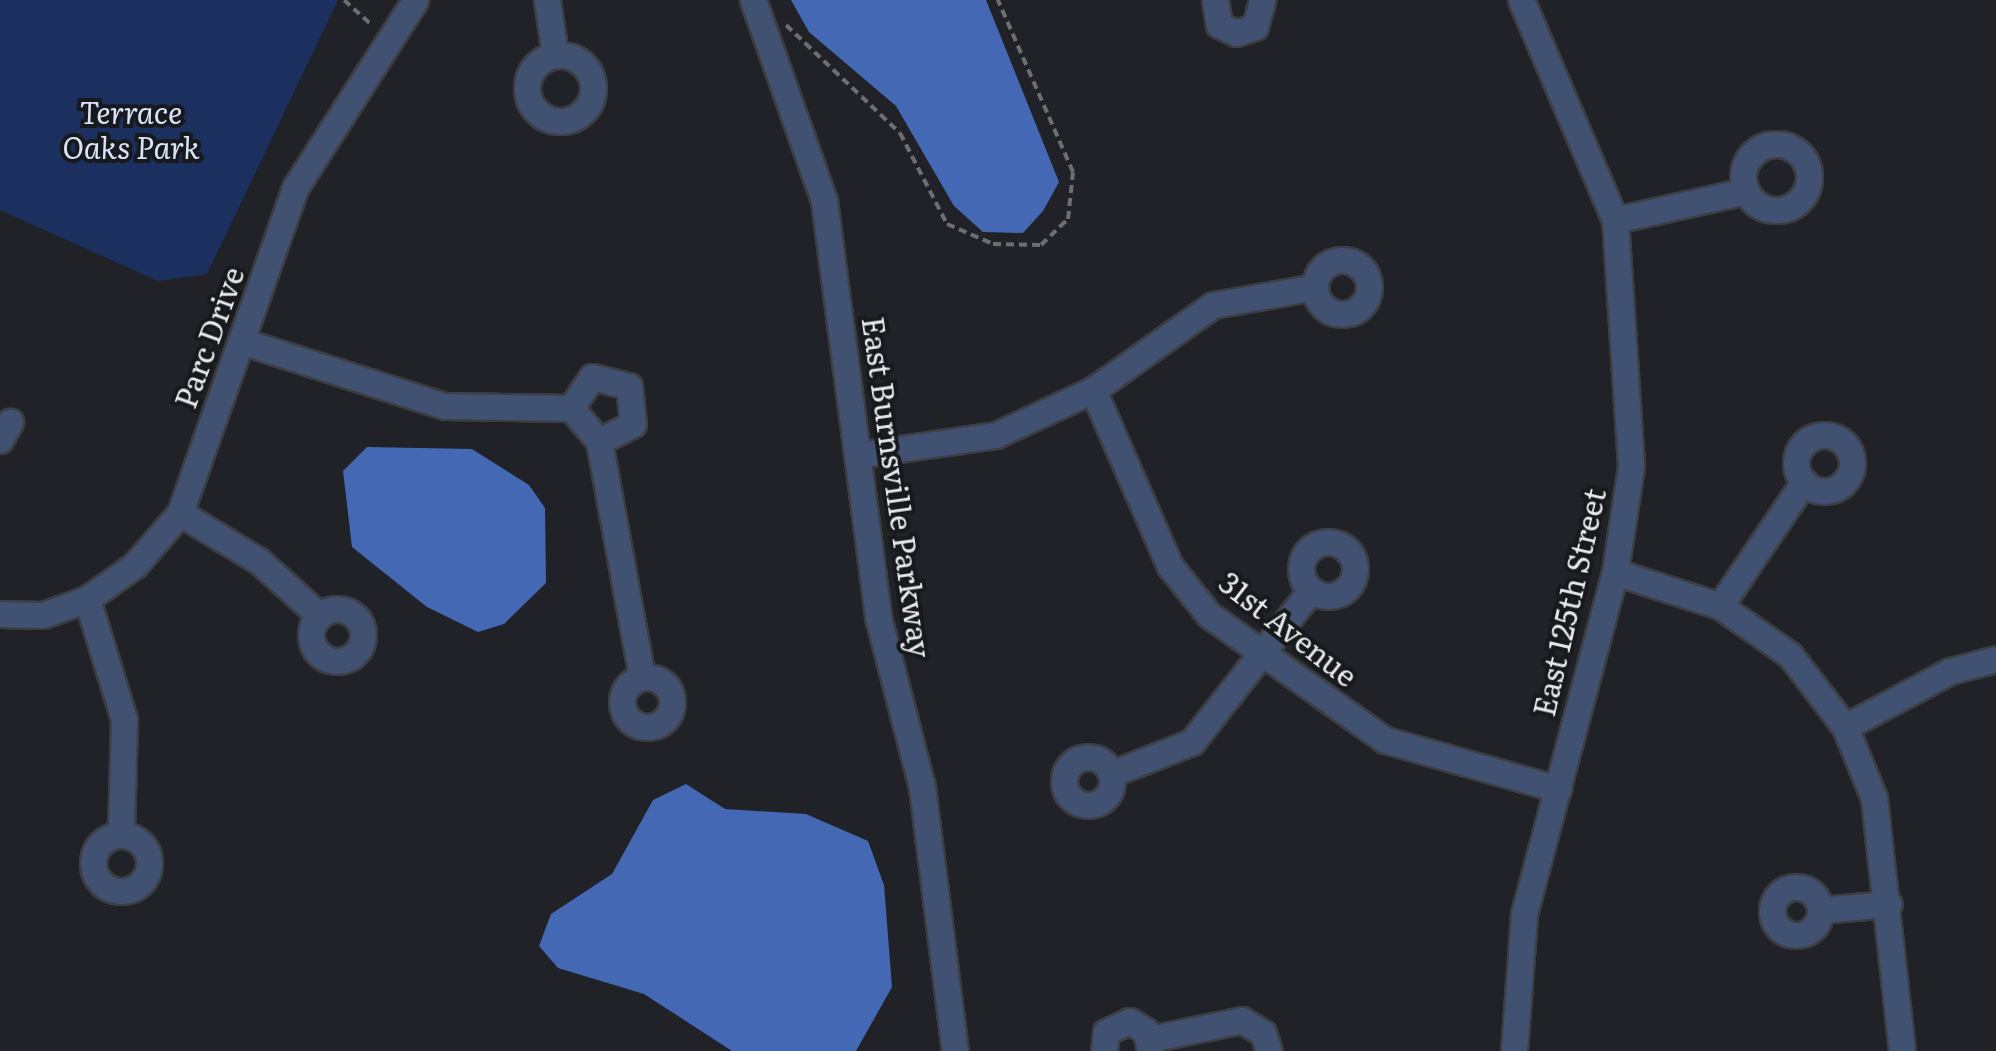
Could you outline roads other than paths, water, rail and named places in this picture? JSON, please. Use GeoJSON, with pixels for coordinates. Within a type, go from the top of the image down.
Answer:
{"type":"FeatureCollection","features":[{"type":"Feature","properties":{"kind":"street","name":"Parc Drive"},"geometry":{"type":"LineString","coordinates":[[0,614],[43,615],[87,599],[135,566],[180,513],[295,188],[384,35],[415,0]]}},
{"type":"Feature","properties":{"kind":"street"},"geometry":{"type":"LineString","coordinates":[[547,0],[555,55]]}},
{"type":"Feature","properties":{"kind":"street"},"geometry":{"type":"LineString","coordinates":[[1215,0],[1219,24],[1236,33],[1255,27],[1262,0]]}},
{"type":"Feature","properties":{"kind":"street","name":"East 125th Street"},"geometry":{"type":"LineString","coordinates":[[1514,1051],[1524,914],[1614,572],[1631,466],[1616,220],[1521,0]]}},
{"type":"Feature","properties":{"kind":"street","name":"East Burnsville Parkway"},"geometry":{"type":"LineString","coordinates":[[764,6],[819,177],[881,632],[922,787],[955,1051]]}},
{"type":"Feature","properties":{"kind":"street"},"geometry":{"type":"LineString","coordinates":[[1616,220],[1746,191]]}},
{"type":"Feature","properties":{"kind":"street"},"geometry":{"type":"LineString","coordinates":[[858,455],[996,435],[1093,390],[1213,305],[1314,287]]}},
{"type":"Feature","properties":{"kind":"street"},"geometry":{"type":"LineString","coordinates":[[241,342],[445,406],[571,408],[599,441],[642,677]]}},
{"type":"Feature","properties":{"kind":"street"},"geometry":{"type":"LineString","coordinates":[[571,408],[592,377],[629,386],[633,424],[599,441]]}},
{"type":"Feature","properties":{"kind":"street","name":"31st Avenue"},"geometry":{"type":"LineString","coordinates":[[1093,390],[1170,566],[1208,615],[1384,740],[1558,789]]}},
{"type":"Feature","properties":{"kind":"street"},"geometry":{"type":"LineString","coordinates":[[1720,606],[1804,482]]}},
{"type":"Feature","properties":{"kind":"street"},"geometry":{"type":"LineString","coordinates":[[180,513],[259,561],[319,615]]}},
{"type":"Feature","properties":{"kind":"street"},"geometry":{"type":"LineString","coordinates":[[1614,572],[1720,606],[1790,655],[1845,727],[1874,798],[1889,904],[1902,1051]]}},
{"type":"Feature","properties":{"kind":"street"},"geometry":{"type":"LineString","coordinates":[[1111,774],[1192,742],[1265,659],[1311,590]]}},
{"type":"Feature","properties":{"kind":"street"},"geometry":{"type":"LineString","coordinates":[[87,599],[124,719],[122,834]]}},
{"type":"Feature","properties":{"kind":"street"},"geometry":{"type":"LineString","coordinates":[[1845,727],[1950,671],[1996,660]]}},
{"type":"Feature","properties":{"kind":"street"},"geometry":{"type":"LineString","coordinates":[[1820,910],[1889,904]]}},
{"type":"Feature","properties":{"kind":"street"},"geometry":{"type":"LineString","coordinates":[[1104,1051],[1106,1032],[1121,1022],[1139,1024],[1150,1045],[1242,1020],[1263,1033],[1268,1051]]}},
{"type":"Feature","properties":{"kind":"park label","name":"Terrace Oaks Park"},"geometry":{"type":"Point","coordinates":[131,128]}}]}
